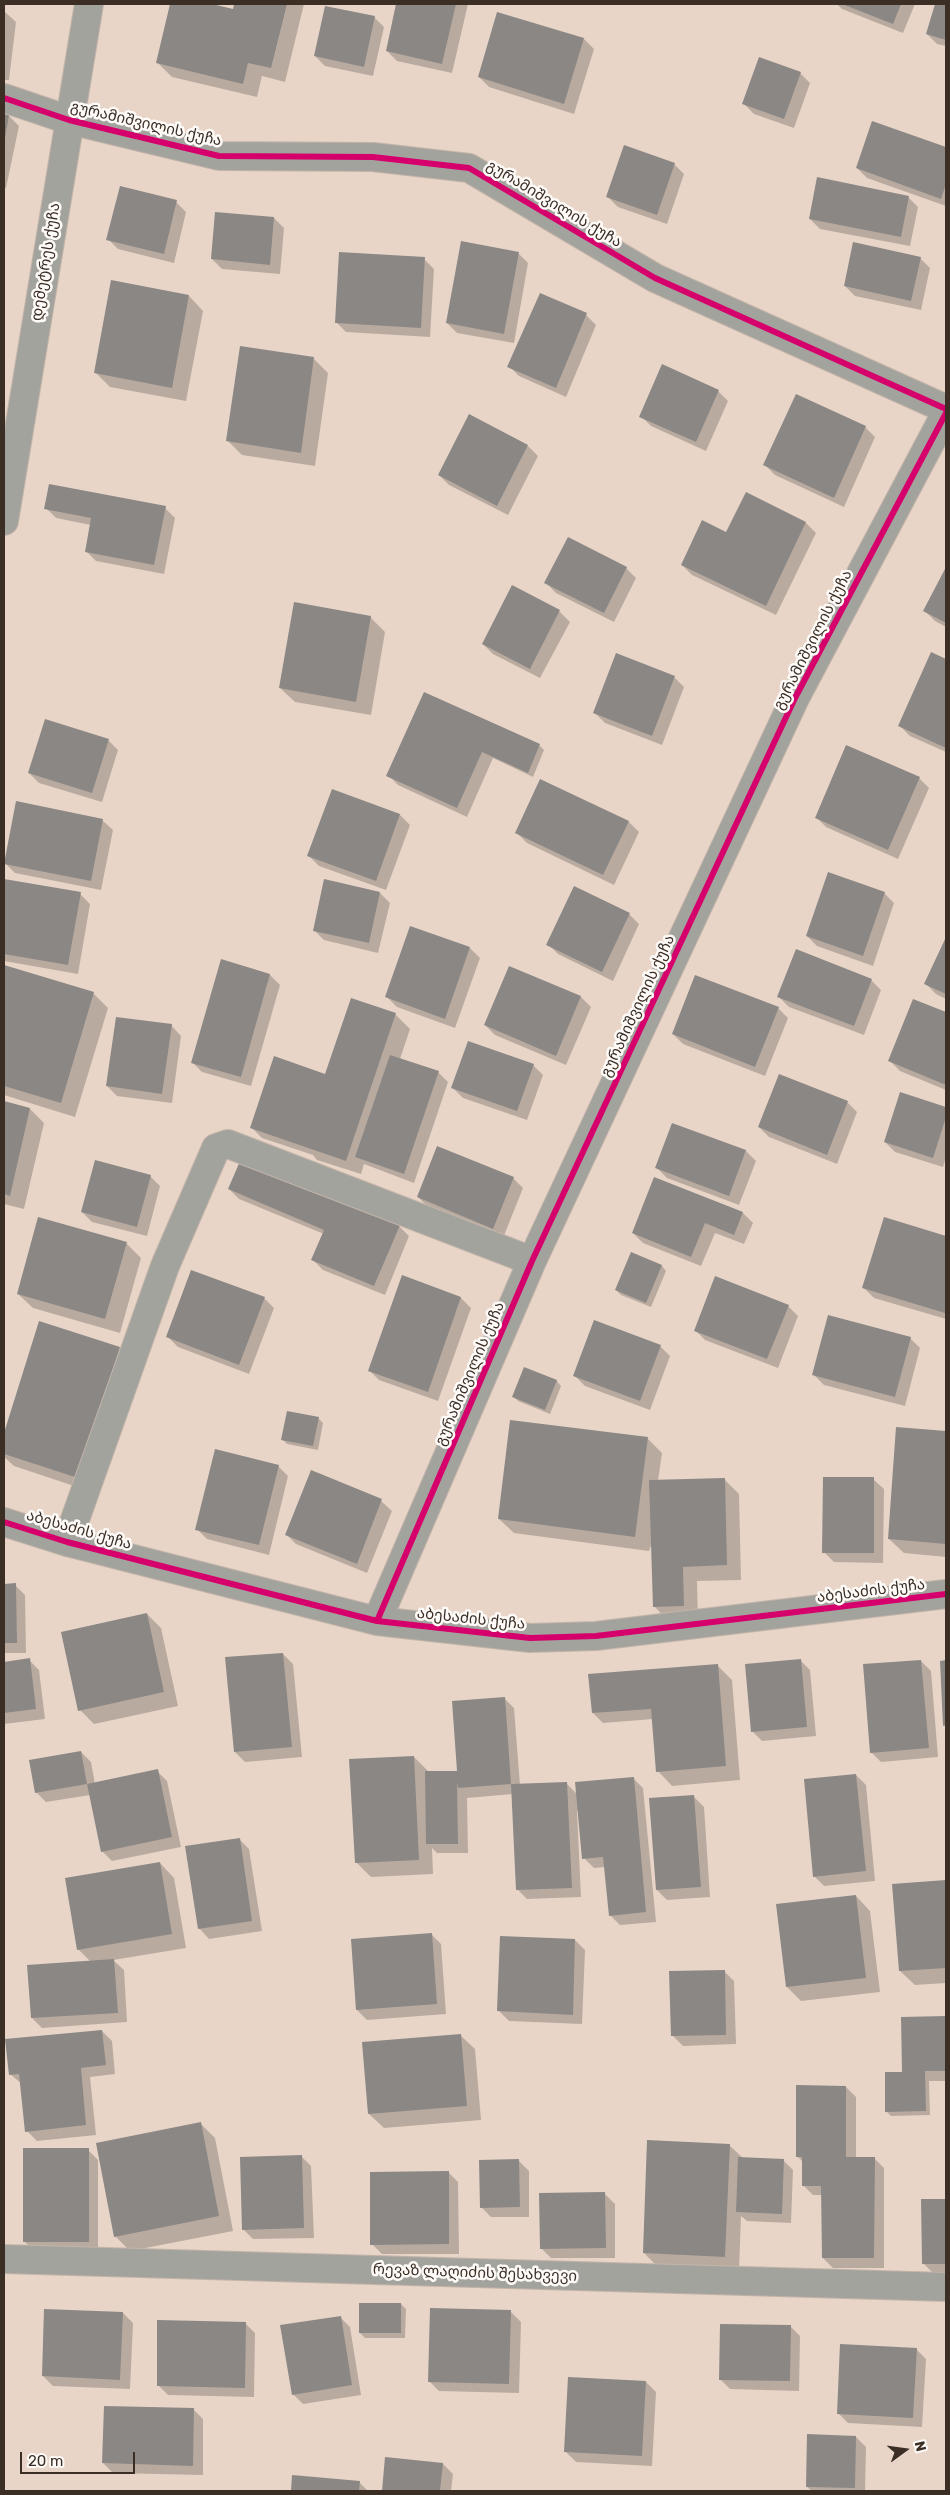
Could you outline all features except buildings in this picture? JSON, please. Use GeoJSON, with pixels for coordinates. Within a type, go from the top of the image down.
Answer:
{"type":"FeatureCollection","features":[{"type":"Feature","properties":{"kind":"street","name":"დემეტრეს ქუჩა"},"geometry":{"type":"LineString","coordinates":[[4,521],[89,4]]}},
{"type":"Feature","properties":{"kind":"street","name":"გურამიშვილის ქუჩა"},"geometry":{"type":"LineString","coordinates":[[4,98],[69,120],[219,156],[373,158],[469,168],[655,278],[946,411],[796,698],[532,1261],[377,1621]]}},
{"type":"Feature","properties":{"kind":"street"},"geometry":{"type":"LineString","coordinates":[[67,1542],[165,1266],[216,1148],[228,1144],[532,1261]]}},
{"type":"Feature","properties":{"kind":"street","name":"აბესაძის ქუჩა"},"geometry":{"type":"LineString","coordinates":[[4,1522],[67,1542],[377,1621],[530,1638],[596,1636],[946,1594]]}},
{"type":"Feature","properties":{"kind":"street","name":"რევაზ ლაღიძის შესახვევი"},"geometry":{"type":"LineString","coordinates":[[4,2260],[946,2287]]}},
{"type":"Feature","properties":{"kind":"cycle path"},"geometry":{"type":"LineString","coordinates":[[4,98],[69,120],[219,156],[373,157],[469,168],[655,278],[946,409]]}},
{"type":"Feature","properties":{"kind":"cycle path"},"geometry":{"type":"LineString","coordinates":[[377,1621],[532,1261],[795,698],[946,413]]}},
{"type":"Feature","properties":{"kind":"cycle path"},"geometry":{"type":"LineString","coordinates":[[4,1522],[67,1542],[377,1621],[530,1638],[596,1636],[946,1594]]}}]}
